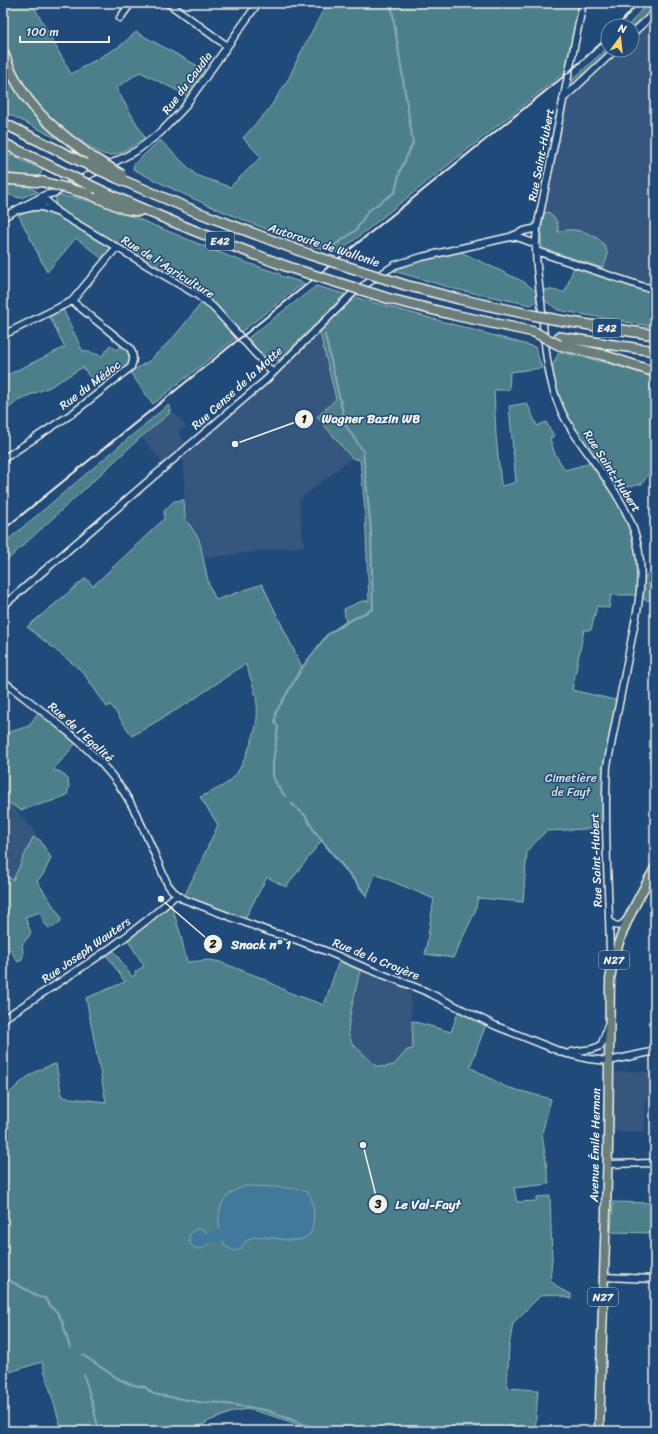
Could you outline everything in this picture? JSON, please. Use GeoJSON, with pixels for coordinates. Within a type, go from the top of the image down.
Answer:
{"type":"FeatureCollection","features":[{"type":"Feature","properties":{"kind":"highway"},"geometry":{"type":"LineString","coordinates":[[3,52],[18,84],[27,99],[39,114],[68,140],[122,178]]}},
{"type":"Feature","properties":{"kind":"highway","name":"Autoroute de Wallonie"},"geometry":{"type":"LineString","coordinates":[[3,123],[82,162],[122,178],[197,212],[308,254],[405,285],[459,299],[558,320],[655,335]]}},
{"type":"Feature","properties":{"kind":"highway","name":"E42"},"geometry":{"type":"LineString","coordinates":[[3,143],[148,212],[291,268],[390,299],[534,332],[559,341],[655,351]]}},
{"type":"Feature","properties":{"kind":"highway"},"geometry":{"type":"LineString","coordinates":[[3,179],[43,182],[89,194],[126,209],[148,212]]}},
{"type":"Feature","properties":{"kind":"highway"},"geometry":{"type":"LineString","coordinates":[[559,341],[655,372]]}},
{"type":"Feature","properties":{"kind":"main road","name":"Avenue Émile Herman"},"geometry":{"type":"LineString","coordinates":[[599,1431],[607,1164],[610,980],[618,944],[631,912],[655,868]]}},
{"type":"Feature","properties":{"kind":"street"},"geometry":{"type":"LineString","coordinates":[[120,18],[131,3]]}},
{"type":"Feature","properties":{"kind":"street"},"geometry":{"type":"LineString","coordinates":[[168,3],[227,46]]}},
{"type":"Feature","properties":{"kind":"street","name":"Rue du Caudia"},"geometry":{"type":"LineString","coordinates":[[16,210],[34,207],[131,154],[160,133],[183,109],[258,3]]}},
{"type":"Feature","properties":{"kind":"street","name":"Rue Saint-Hubert"},"geometry":{"type":"LineString","coordinates":[[583,3],[537,228],[536,251],[549,373],[556,400],[567,422],[621,501],[635,533],[641,566],[638,606],[607,766],[605,819],[612,923],[610,941],[610,980]]}},
{"type":"Feature","properties":{"kind":"street"},"geometry":{"type":"LineString","coordinates":[[640,26],[655,12]]}},
{"type":"Feature","properties":{"kind":"street"},"geometry":{"type":"LineString","coordinates":[[563,99],[607,58]]}},
{"type":"Feature","properties":{"kind":"street","name":"Rue du Caudia"},"geometry":{"type":"LineString","coordinates":[[3,217],[35,200],[47,200]]}},
{"type":"Feature","properties":{"kind":"street","name":"Rue de l'Agriculture"},"geometry":{"type":"LineString","coordinates":[[47,200],[55,210],[116,248],[198,295],[208,303],[273,373]]}},
{"type":"Feature","properties":{"kind":"street","name":"Rue Cense de la Motte"},"geometry":{"type":"LineString","coordinates":[[3,606],[273,373],[354,292],[395,265],[422,257],[510,237],[524,231],[537,228]]}},
{"type":"Feature","properties":{"kind":"street","name":"Rue Cense de la Motte"},"geometry":{"type":"LineString","coordinates":[[510,237],[517,237],[536,244]]}},
{"type":"Feature","properties":{"kind":"street"},"geometry":{"type":"LineString","coordinates":[[3,335],[72,301],[116,248]]}},
{"type":"Feature","properties":{"kind":"street"},"geometry":{"type":"LineString","coordinates":[[536,251],[644,286],[655,288]]}},
{"type":"Feature","properties":{"kind":"street","name":"Rue du Médoc"},"geometry":{"type":"LineString","coordinates":[[3,459],[73,413],[131,367],[133,353],[130,348],[72,301]]}},
{"type":"Feature","properties":{"kind":"street","name":"Rue de l'Egalité"},"geometry":{"type":"LineString","coordinates":[[3,682],[68,732],[109,772],[125,795],[147,836],[168,885],[177,894]]}},
{"type":"Feature","properties":{"kind":"street","name":"Rue Joseph Wauters"},"geometry":{"type":"LineString","coordinates":[[3,1019],[105,953],[149,919],[177,894]]}},
{"type":"Feature","properties":{"kind":"street","name":"Rue de la Croyère"},"geometry":{"type":"LineString","coordinates":[[177,894],[196,904],[331,953],[425,991],[496,1026],[564,1053],[589,1059],[609,1061],[655,1051]]}},
{"type":"Feature","properties":{"kind":"street"},"geometry":{"type":"LineString","coordinates":[[612,923],[616,926],[622,925],[625,923],[631,912]]}},
{"type":"Feature","properties":{"kind":"street"},"geometry":{"type":"LineString","coordinates":[[610,941],[618,944],[618,933],[612,923]]}},
{"type":"Feature","properties":{"kind":"street","name":"Rue de la Croyère"},"geometry":{"type":"LineString","coordinates":[[564,1053],[577,1052],[600,1046],[604,1040],[605,1032],[609,1024]]}},
{"type":"Feature","properties":{"kind":"street"},"geometry":{"type":"LineString","coordinates":[[607,1164],[655,1163]]}},
{"type":"Feature","properties":{"kind":"street"},"geometry":{"type":"LineString","coordinates":[[604,1277],[655,1278]]}},
{"type":"Feature","properties":{"kind":"shaded area"},"geometry":{"type":"Polygon","coordinates":[[[647,20],[655,27],[655,288],[536,251],[536,244],[563,99],[607,58],[640,58],[640,27],[647,20]]]}},
{"type":"Feature","properties":{"kind":"shaded area"},"geometry":{"type":"Polygon","coordinates":[[[319,329],[336,399],[317,417],[352,458],[299,500],[304,546],[204,558],[199,539],[185,518],[183,461],[177,455],[165,466],[141,437],[170,413],[168,411],[171,409],[186,426],[178,433],[189,445],[319,329]]]}},
{"type":"Feature","properties":{"kind":"shaded area"},"geometry":{"type":"Polygon","coordinates":[[[3,800],[12,806],[36,833],[3,900],[3,800]]]}},
{"type":"Feature","properties":{"kind":"shaded area"},"geometry":{"type":"Polygon","coordinates":[[[361,966],[410,985],[414,1049],[407,1050],[394,1065],[385,1067],[376,1066],[352,1043],[348,1032],[350,1015],[361,966]]]}},
{"type":"Feature","properties":{"kind":"shaded area"},"geometry":{"type":"Polygon","coordinates":[[[613,1072],[652,1072],[653,1098],[646,1098],[645,1131],[616,1131],[613,1128],[613,1072]]]}},
{"type":"Feature","properties":{"kind":"shaded area"},"geometry":{"type":"Polygon","coordinates":[[[245,1186],[288,1188],[301,1190],[308,1193],[312,1201],[314,1214],[311,1233],[300,1239],[291,1240],[262,1237],[253,1238],[246,1241],[241,1249],[236,1250],[225,1246],[219,1225],[222,1204],[231,1193],[245,1186]]]}},
{"type":"Feature","properties":{"kind":"shaded area"},"geometry":{"type":"Polygon","coordinates":[[[199,1229],[206,1232],[209,1239],[206,1246],[199,1249],[192,1246],[189,1239],[192,1232],[199,1229]]]}},
{"type":"Feature","properties":{"kind":"green space"},"geometry":{"type":"Polygon","coordinates":[[[3,3],[32,3],[71,74],[120,46],[136,32],[209,72],[191,99],[140,72],[116,88],[145,138],[121,152],[112,155],[105,155],[59,126],[33,98],[19,75],[7,50],[2,29],[3,3]]]}},
{"type":"Feature","properties":{"kind":"green space"},"geometry":{"type":"Polygon","coordinates":[[[327,3],[583,3],[565,72],[338,253],[313,247],[245,220],[177,191],[133,169],[134,164],[160,140],[196,175],[230,187],[261,157],[243,138],[269,109],[289,78],[327,3]]]}},
{"type":"Feature","properties":{"kind":"green space"},"geometry":{"type":"Polygon","coordinates":[[[647,3],[655,3],[655,12],[640,26],[640,18],[635,18],[647,3]]]}},
{"type":"Feature","properties":{"kind":"green space"},"geometry":{"type":"Polygon","coordinates":[[[600,54],[600,58],[607,58],[575,88],[572,80],[600,54]]]}},
{"type":"Feature","properties":{"kind":"green space"},"geometry":{"type":"Polygon","coordinates":[[[3,61],[21,98],[33,114],[73,147],[3,111],[3,61]]]}},
{"type":"Feature","properties":{"kind":"green space"},"geometry":{"type":"Polygon","coordinates":[[[3,152],[43,170],[38,178],[3,176],[3,152]]]}},
{"type":"Feature","properties":{"kind":"green space"},"geometry":{"type":"Polygon","coordinates":[[[3,185],[26,186],[38,192],[20,198],[3,193],[3,185]]]}},
{"type":"Feature","properties":{"kind":"green space"},"geometry":{"type":"Polygon","coordinates":[[[57,195],[81,199],[107,206],[233,258],[304,283],[241,332],[212,301],[198,291],[59,209],[56,202],[57,195]]]}},
{"type":"Feature","properties":{"kind":"green space"},"geometry":{"type":"Polygon","coordinates":[[[45,208],[116,248],[105,261],[76,238],[47,272],[16,210],[45,208]]]}},
{"type":"Feature","properties":{"kind":"green space"},"geometry":{"type":"Polygon","coordinates":[[[548,212],[556,220],[558,232],[570,230],[582,231],[596,237],[602,242],[607,253],[606,260],[602,268],[542,248],[541,235],[544,213],[548,212]]]}},
{"type":"Feature","properties":{"kind":"green space"},"geometry":{"type":"Polygon","coordinates":[[[452,250],[463,253],[524,282],[538,293],[544,290],[565,292],[575,264],[655,288],[655,327],[558,310],[541,298],[531,305],[455,289],[394,271],[422,257],[452,250]]]}},
{"type":"Feature","properties":{"kind":"green space"},"geometry":{"type":"Polygon","coordinates":[[[316,286],[345,294],[280,360],[270,359],[248,338],[316,286]]]}},
{"type":"Feature","properties":{"kind":"green space","name":"Cimetière de Fayt"},"geometry":{"type":"Polygon","coordinates":[[[354,297],[535,347],[542,368],[510,372],[509,390],[494,390],[496,436],[501,484],[503,486],[516,482],[509,406],[527,403],[537,426],[546,422],[554,436],[550,439],[555,454],[565,470],[594,462],[567,422],[549,373],[559,352],[620,366],[655,378],[655,468],[651,470],[642,484],[623,488],[616,493],[635,533],[640,595],[611,595],[609,608],[597,606],[591,630],[584,630],[572,690],[619,701],[608,753],[606,828],[546,831],[527,851],[523,902],[478,898],[475,912],[453,958],[425,954],[434,899],[375,874],[367,896],[322,840],[286,887],[267,877],[243,922],[183,899],[218,825],[200,797],[229,782],[241,767],[252,741],[257,719],[257,708],[254,688],[245,664],[188,703],[132,736],[111,705],[107,707],[82,671],[27,627],[86,578],[93,586],[164,519],[164,511],[174,501],[184,500],[185,518],[199,539],[209,585],[216,600],[262,584],[302,667],[327,635],[346,624],[344,609],[362,601],[369,601],[365,511],[360,460],[352,458],[317,417],[336,399],[319,329],[354,297]]]}},
{"type":"Feature","properties":{"kind":"green space"},"geometry":{"type":"Polygon","coordinates":[[[204,300],[222,318],[236,338],[153,404],[130,372],[149,361],[173,338],[204,300]]]}},
{"type":"Feature","properties":{"kind":"green space"},"geometry":{"type":"Polygon","coordinates":[[[63,309],[82,350],[102,356],[110,345],[117,350],[123,342],[130,348],[132,364],[107,387],[101,379],[94,384],[83,367],[50,387],[20,399],[3,413],[3,377],[65,347],[49,316],[63,309]]]}},
{"type":"Feature","properties":{"kind":"green space"},"geometry":{"type":"Polygon","coordinates":[[[168,405],[171,409],[168,411],[170,413],[141,437],[3,564],[3,544],[168,405]]]}},
{"type":"Feature","properties":{"kind":"green space"},"geometry":{"type":"Polygon","coordinates":[[[651,571],[655,571],[655,601],[645,600],[642,596],[644,579],[651,571]]]}},
{"type":"Feature","properties":{"kind":"green space"},"geometry":{"type":"Polygon","coordinates":[[[40,710],[78,741],[53,770],[61,772],[68,779],[69,787],[67,795],[21,810],[3,800],[3,734],[29,726],[40,710]]]}},
{"type":"Feature","properties":{"kind":"green space"},"geometry":{"type":"Polygon","coordinates":[[[33,837],[40,840],[51,858],[43,875],[37,881],[60,916],[61,921],[55,926],[49,928],[44,923],[40,912],[25,917],[31,933],[22,945],[23,956],[19,962],[10,949],[3,954],[3,874],[13,880],[33,837]]]}},
{"type":"Feature","properties":{"kind":"green space"},"geometry":{"type":"Polygon","coordinates":[[[170,901],[180,932],[187,962],[210,960],[220,962],[262,978],[288,992],[324,1005],[340,958],[361,966],[350,1015],[348,1032],[352,1043],[376,1066],[385,1067],[394,1065],[407,1050],[413,1049],[412,1021],[451,1032],[460,1007],[487,1022],[470,1067],[506,1087],[551,1099],[542,1133],[549,1184],[514,1188],[517,1202],[537,1201],[537,1197],[550,1196],[552,1259],[550,1280],[560,1289],[571,1294],[571,1299],[552,1294],[540,1296],[513,1323],[509,1347],[507,1388],[538,1390],[535,1431],[316,1431],[249,1409],[235,1411],[209,1421],[192,1431],[62,1431],[42,1362],[3,1374],[3,1099],[33,1073],[56,1064],[62,1097],[106,1102],[86,998],[125,982],[105,953],[112,948],[132,977],[136,974],[135,972],[144,966],[126,937],[170,901]]]}},
{"type":"Feature","properties":{"kind":"green space"},"geometry":{"type":"Polygon","coordinates":[[[613,1202],[655,1203],[655,1233],[611,1232],[613,1202]]]}},
{"type":"Feature","properties":{"kind":"waterway"},"geometry":{"type":"LineString","coordinates":[[333,250],[335,245],[356,230],[368,211],[395,192],[400,171],[413,143],[391,3]]}},
{"type":"Feature","properties":{"kind":"waterway"},"geometry":{"type":"LineString","coordinates":[[285,796],[273,777],[273,763],[278,727],[275,722],[276,712],[302,668],[327,635],[343,624],[373,609],[371,531],[363,451],[346,426],[325,335]]}},
{"type":"Feature","properties":{"kind":"waterway"},"geometry":{"type":"LineString","coordinates":[[292,804],[305,815],[315,832],[367,896]]}},
{"type":"Feature","properties":{"kind":"waterway"},"geometry":{"type":"LineString","coordinates":[[209,1238],[221,1235]]}},
{"type":"Feature","properties":{"kind":"waterway"},"geometry":{"type":"LineString","coordinates":[[4,1278],[38,1297],[45,1298],[50,1306],[57,1312],[62,1321],[70,1348]]}},
{"type":"Feature","properties":{"kind":"waterway"},"geometry":{"type":"LineString","coordinates":[[83,1355],[117,1378],[129,1384],[145,1387],[153,1394],[205,1403],[211,1402],[269,1411],[325,1431]]}},
{"type":"Feature","properties":{"kind":"waterway"},"geometry":{"type":"LineString","coordinates":[[84,1375],[99,1431]]}},
{"type":"Feature","properties":{"kind":"railway"},"geometry":{"type":"LineString","coordinates":[[625,18],[638,3]]}},
{"type":"Feature","properties":{"kind":"railway"},"geometry":{"type":"LineString","coordinates":[[3,530],[569,72],[600,44]]}},
{"type":"Feature","properties":{"kind":"place","name":"Wagner Bazin WB"},"geometry":{"type":"Point","coordinates":[235,444]}},
{"type":"Feature","properties":{"kind":"place","name":"Snack n° 1"},"geometry":{"type":"Point","coordinates":[161,899]}},
{"type":"Feature","properties":{"kind":"place","name":"Le Val-Fayt"},"geometry":{"type":"Point","coordinates":[363,1145]}}]}
